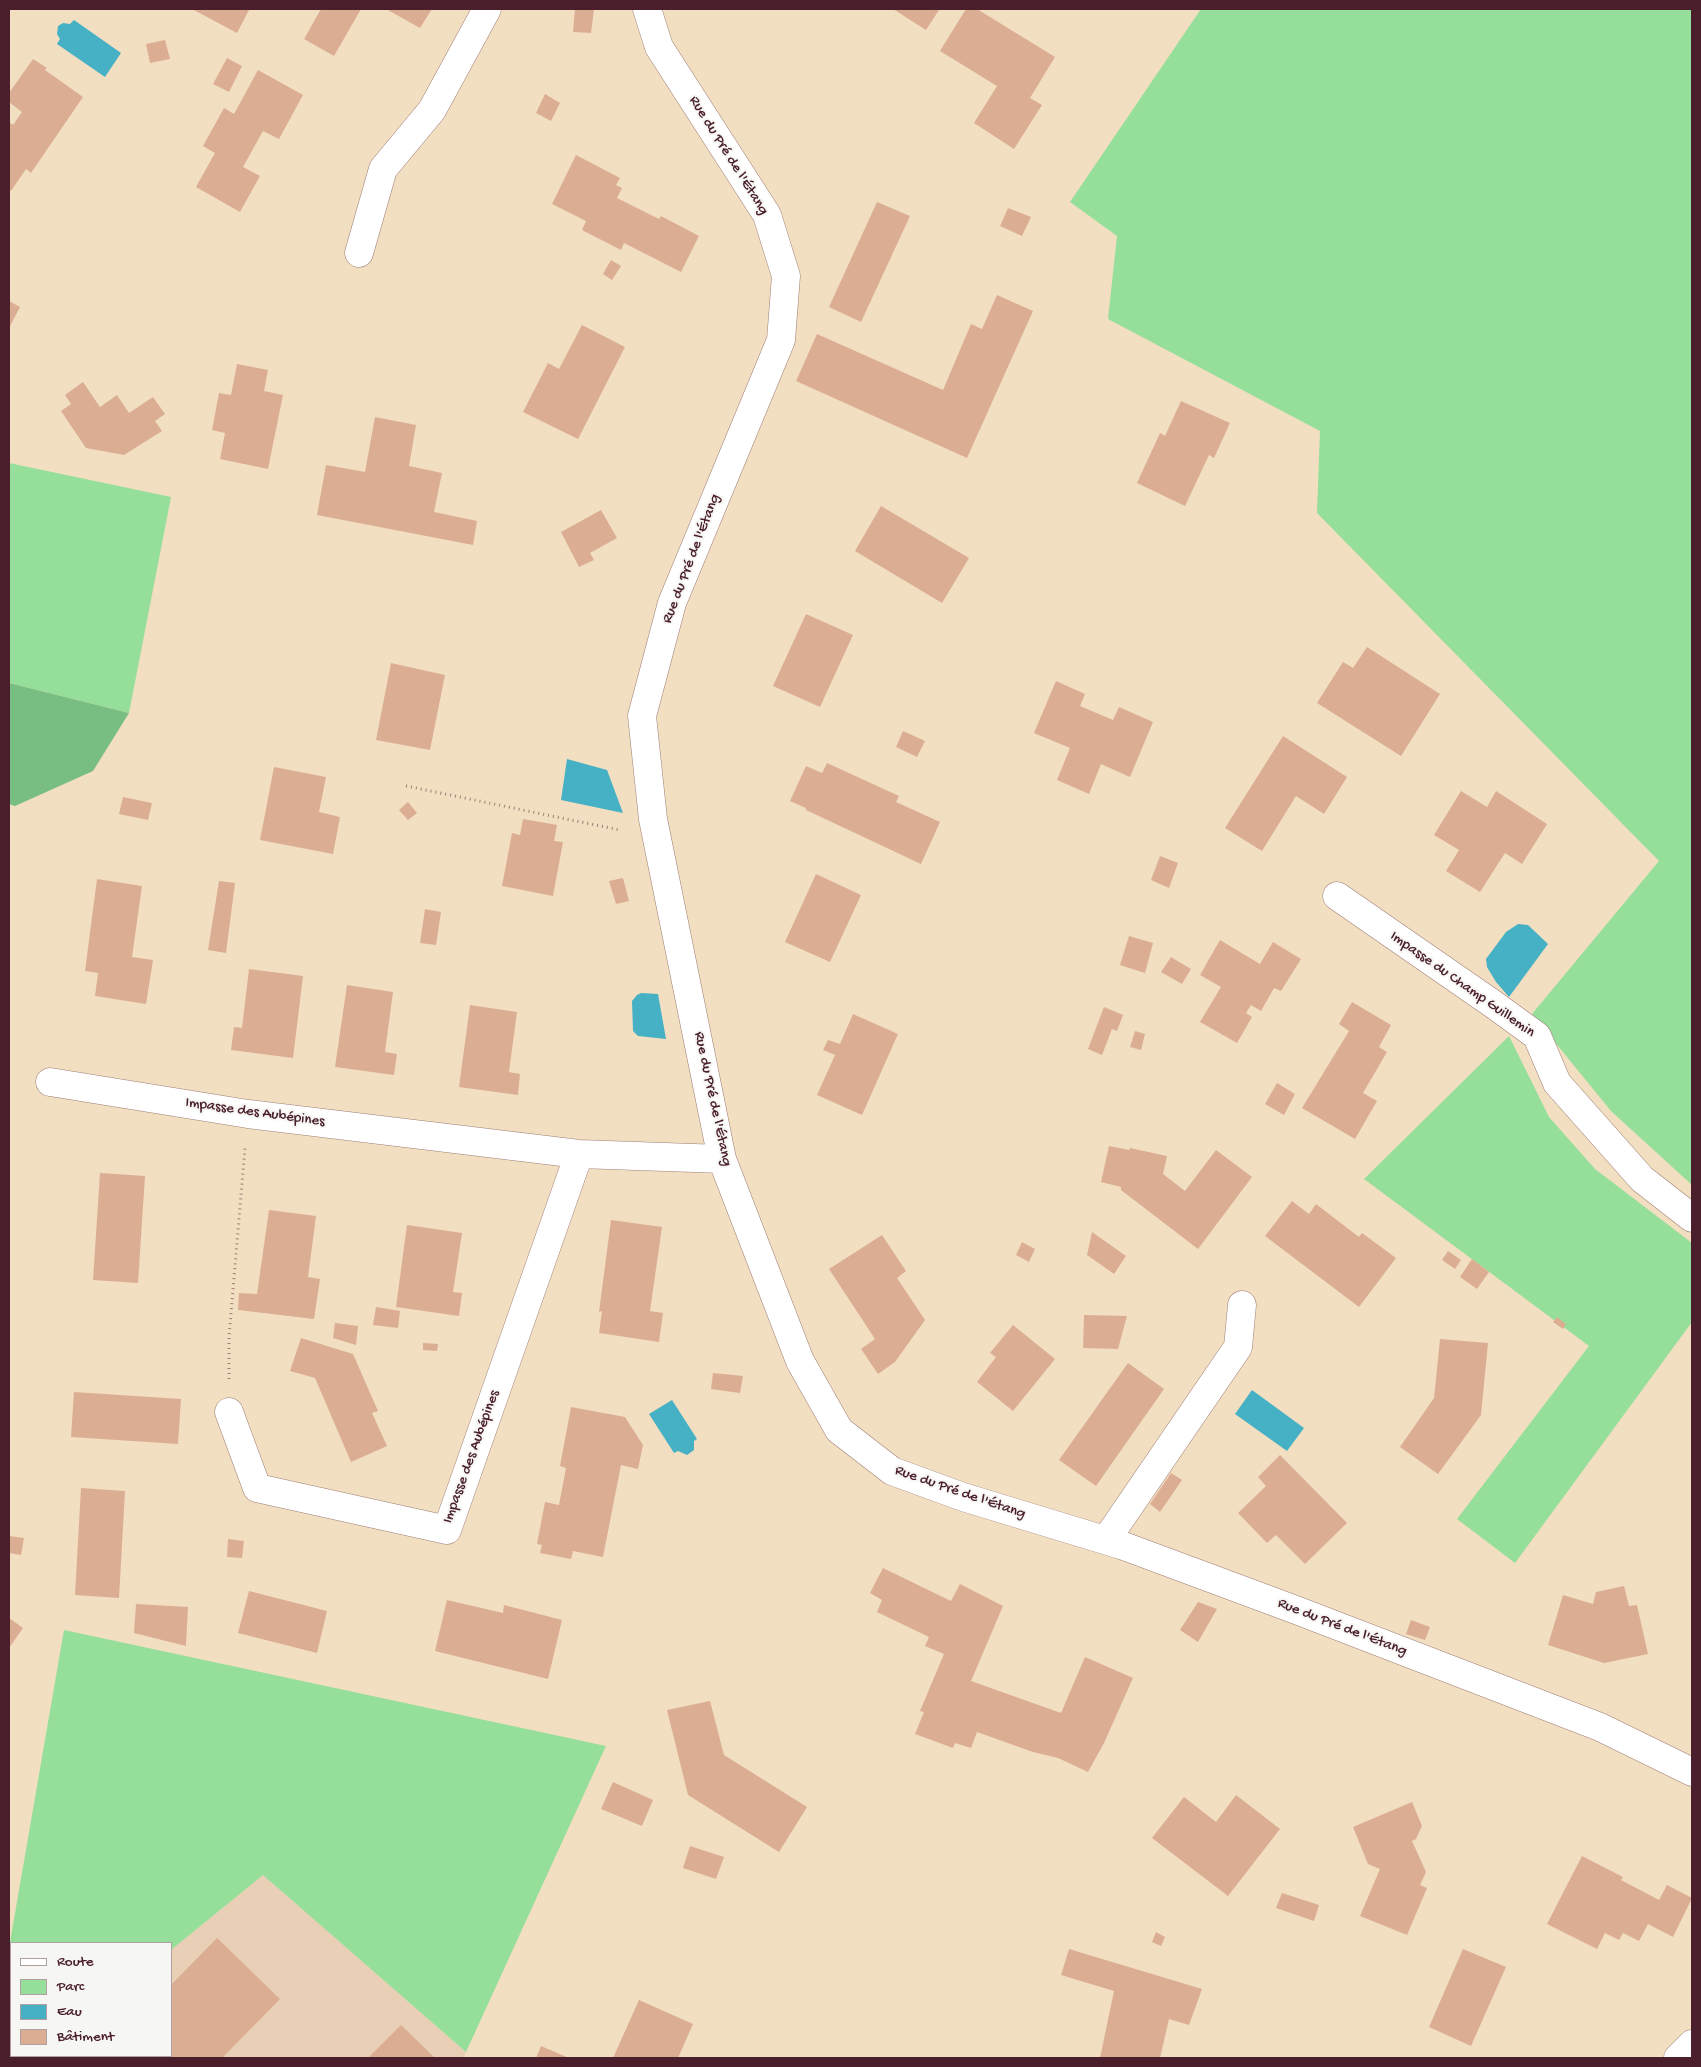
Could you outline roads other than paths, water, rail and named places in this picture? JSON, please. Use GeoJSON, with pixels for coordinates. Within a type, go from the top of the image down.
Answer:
{"type":"FeatureCollection","features":[{"type":"Feature","properties":{"kind":"street"},"geometry":{"type":"LineString","coordinates":[[359,253],[383,169],[432,110],[486,9]]}},
{"type":"Feature","properties":{"kind":"street","name":"Rue du Pré de l'Étang"},"geometry":{"type":"LineString","coordinates":[[647,9],[659,47],[767,215],[786,276],[781,340],[672,603],[642,716],[653,820],[722,1159],[800,1362],[839,1430],[892,1471],[963,1497],[1106,1540],[1296,1610],[1600,1727],[1692,1772]]}},
{"type":"Feature","properties":{"kind":"street","name":"Impasse du Champ Guillemin"},"geometry":{"type":"LineString","coordinates":[[1336,896],[1537,1036],[1557,1083],[1642,1179],[1692,1218]]}},
{"type":"Feature","properties":{"kind":"street","name":"Impasse des Aubépines"},"geometry":{"type":"LineString","coordinates":[[50,1082],[248,1114],[579,1154],[722,1159]]}},
{"type":"Feature","properties":{"kind":"street","name":"Impasse des Aubépines"},"geometry":{"type":"LineString","coordinates":[[229,1412],[257,1488],[447,1530],[579,1154]]}},
{"type":"Feature","properties":{"kind":"street"},"geometry":{"type":"LineString","coordinates":[[1106,1540],[1238,1347],[1242,1305]]}},
{"type":"Feature","properties":{"kind":"street"},"geometry":{"type":"LineString","coordinates":[[1678,2058],[1692,2044]]}},
{"type":"Feature","properties":{"kind":"water"},"geometry":{"type":"Polygon","coordinates":[[[74,20],[121,53],[105,77],[57,44],[60,39],[57,34],[58,26],[63,23],[70,24],[74,20]]]}},
{"type":"Feature","properties":{"kind":"water"},"geometry":{"type":"Polygon","coordinates":[[[567,759],[607,770],[623,813],[561,800],[567,759]]]}},
{"type":"Feature","properties":{"kind":"water"},"geometry":{"type":"Polygon","coordinates":[[[1518,924],[1528,925],[1548,944],[1509,997],[1496,982],[1487,967],[1486,959],[1506,932],[1518,924]]]}},
{"type":"Feature","properties":{"kind":"water"},"geometry":{"type":"Polygon","coordinates":[[[641,993],[658,994],[666,1039],[638,1036],[633,1031],[632,1001],[641,993]]]}},
{"type":"Feature","properties":{"kind":"water"},"geometry":{"type":"Polygon","coordinates":[[[1252,1390],[1304,1428],[1287,1451],[1235,1414],[1252,1390]]]}},
{"type":"Feature","properties":{"kind":"water"},"geometry":{"type":"Polygon","coordinates":[[[672,1400],[697,1439],[694,1441],[694,1450],[687,1455],[678,1451],[674,1453],[649,1414],[672,1400]]]}}]}
